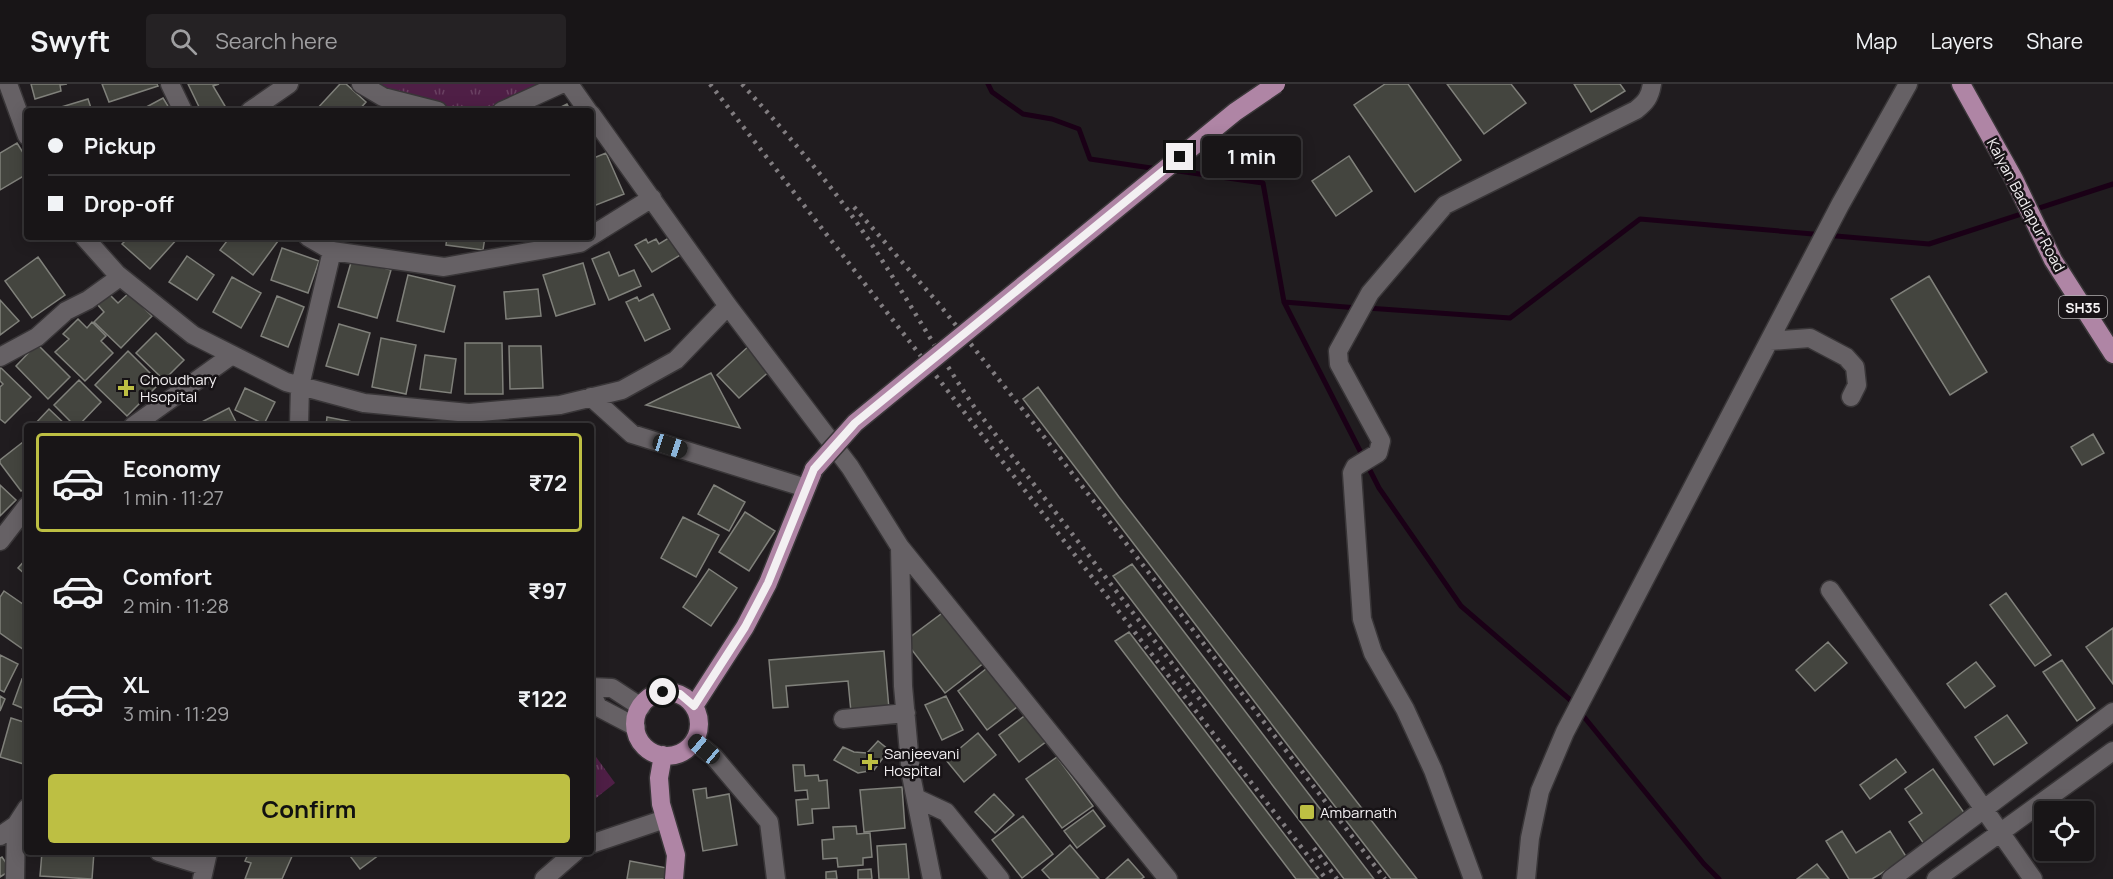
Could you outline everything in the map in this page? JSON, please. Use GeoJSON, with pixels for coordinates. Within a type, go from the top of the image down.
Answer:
{"type":"FeatureCollection","features":[{"type":"Feature","properties":{"kind":"main road"},"geometry":{"type":"LineString","coordinates":[[694,706],[745,627],[768,583],[814,469],[855,423],[1235,112],[1276,84]]}},
{"type":"Feature","properties":{"kind":"main road","name":"Kalyan Badlapur Road"},"geometry":{"type":"LineString","coordinates":[[1961,84],[2014,179],[2053,260],[2113,354]]}},
{"type":"Feature","properties":{"kind":"main road"},"geometry":{"type":"LineString","coordinates":[[672,692],[680,694],[694,706],[698,714],[699,723],[694,741],[681,752],[663,755],[647,748],[641,741],[636,727],[637,715],[641,707],[654,695],[672,692]]}},
{"type":"Feature","properties":{"kind":"main road"},"geometry":{"type":"LineString","coordinates":[[663,755],[658,778],[661,804],[676,855],[674,879]]}},
{"type":"Feature","properties":{"kind":"street"},"geometry":{"type":"LineString","coordinates":[[8,84],[24,128]]}},
{"type":"Feature","properties":{"kind":"street"},"geometry":{"type":"LineString","coordinates":[[170,84],[182,108]]}},
{"type":"Feature","properties":{"kind":"street"},"geometry":{"type":"LineString","coordinates":[[254,108],[289,84]]}},
{"type":"Feature","properties":{"kind":"street"},"geometry":{"type":"LineString","coordinates":[[361,84],[383,97],[426,108]]}},
{"type":"Feature","properties":{"kind":"street"},"geometry":{"type":"LineString","coordinates":[[509,108],[561,84]]}},
{"type":"Feature","properties":{"kind":"street"},"geometry":{"type":"LineString","coordinates":[[569,84],[586,108]]}},
{"type":"Feature","properties":{"kind":"street"},"geometry":{"type":"LineString","coordinates":[[1473,879],[1433,770],[1405,708],[1373,652],[1362,619],[1352,473],[1355,467],[1378,453],[1381,441],[1339,364],[1338,351],[1370,293],[1445,206],[1635,110],[1651,96],[1652,84]]}},
{"type":"Feature","properties":{"kind":"street"},"geometry":{"type":"LineString","coordinates":[[1526,879],[1530,838],[1540,791],[1565,732],[1840,205],[1908,84]]}},
{"type":"Feature","properties":{"kind":"street"},"geometry":{"type":"LineString","coordinates":[[594,118],[728,306],[850,467],[900,548],[1168,879]]}},
{"type":"Feature","properties":{"kind":"street"},"geometry":{"type":"LineString","coordinates":[[594,234],[652,198]]}},
{"type":"Feature","properties":{"kind":"street"},"geometry":{"type":"LineString","coordinates":[[87,240],[120,277],[193,335],[286,382],[364,403],[469,413],[560,405],[622,390],[676,360],[728,306]]}},
{"type":"Feature","properties":{"kind":"street"},"geometry":{"type":"LineString","coordinates":[[313,240],[332,251],[444,267],[580,243],[584,240]]}},
{"type":"Feature","properties":{"kind":"street"},"geometry":{"type":"LineString","coordinates":[[299,423],[300,386],[332,251]]}},
{"type":"Feature","properties":{"kind":"street"},"geometry":{"type":"LineString","coordinates":[[0,357],[36,337],[66,311],[88,300],[120,277]]}},
{"type":"Feature","properties":{"kind":"street"},"geometry":{"type":"LineString","coordinates":[[1770,341],[1810,338],[1846,357],[1855,367],[1857,385],[1851,397]]}},
{"type":"Feature","properties":{"kind":"street"},"geometry":{"type":"LineString","coordinates":[[137,423],[232,355]]}},
{"type":"Feature","properties":{"kind":"street"},"geometry":{"type":"LineString","coordinates":[[591,398],[632,434],[806,488]]}},
{"type":"Feature","properties":{"kind":"street"},"geometry":{"type":"LineString","coordinates":[[0,541],[24,510]]}},
{"type":"Feature","properties":{"kind":"street"},"geometry":{"type":"LineString","coordinates":[[900,548],[903,686],[911,775],[932,879]]}},
{"type":"Feature","properties":{"kind":"street"},"geometry":{"type":"LineString","coordinates":[[1830,590],[2033,879]]}},
{"type":"Feature","properties":{"kind":"street"},"geometry":{"type":"LineString","coordinates":[[594,687],[612,688],[641,707]]}},
{"type":"Feature","properties":{"kind":"street"},"geometry":{"type":"LineString","coordinates":[[594,698],[598,707],[636,727]]}},
{"type":"Feature","properties":{"kind":"street"},"geometry":{"type":"LineString","coordinates":[[1891,879],[2113,712]]}},
{"type":"Feature","properties":{"kind":"street"},"geometry":{"type":"LineString","coordinates":[[843,719],[906,713]]}},
{"type":"Feature","properties":{"kind":"street"},"geometry":{"type":"LineString","coordinates":[[694,741],[714,757],[769,822],[776,879]]}},
{"type":"Feature","properties":{"kind":"street"},"geometry":{"type":"LineString","coordinates":[[1936,879],[2113,751]]}},
{"type":"Feature","properties":{"kind":"street"},"geometry":{"type":"LineString","coordinates":[[916,798],[946,812],[1000,879]]}},
{"type":"Feature","properties":{"kind":"street"},"geometry":{"type":"LineString","coordinates":[[0,836],[16,825],[24,813]]}},
{"type":"Feature","properties":{"kind":"street"},"geometry":{"type":"LineString","coordinates":[[594,843],[665,819]]}},
{"type":"Feature","properties":{"kind":"street"},"geometry":{"type":"LineString","coordinates":[[15,879],[16,825]]}},
{"type":"Feature","properties":{"kind":"street"},"geometry":{"type":"LineString","coordinates":[[169,855],[205,866]]}},
{"type":"Feature","properties":{"kind":"street"},"geometry":{"type":"LineString","coordinates":[[544,879],[572,855]]}},
{"type":"Feature","properties":{"kind":"green space"},"geometry":{"type":"Polygon","coordinates":[[[369,84],[537,84],[488,108],[434,105],[369,84]]]}},
{"type":"Feature","properties":{"kind":"green space"},"geometry":{"type":"Polygon","coordinates":[[[594,754],[615,783],[594,800],[594,754]]]}},
{"type":"Feature","properties":{"kind":"building"},"geometry":{"type":"Polygon","coordinates":[[[31,84],[67,84],[60,85],[61,91],[35,99],[31,84]]]}},
{"type":"Feature","properties":{"kind":"building"},"geometry":{"type":"Polygon","coordinates":[[[102,84],[157,84],[158,86],[109,102],[102,84]]]}},
{"type":"Feature","properties":{"kind":"building"},"geometry":{"type":"Polygon","coordinates":[[[188,84],[219,84],[213,86],[225,106],[200,108],[188,84]]]}},
{"type":"Feature","properties":{"kind":"building"},"geometry":{"type":"Polygon","coordinates":[[[340,84],[346,84],[366,102],[361,108],[318,108],[340,84]]]}},
{"type":"Feature","properties":{"kind":"building"},"geometry":{"type":"Polygon","coordinates":[[[1385,84],[1408,84],[1461,160],[1415,192],[1354,105],[1385,84]]]}},
{"type":"Feature","properties":{"kind":"building"},"geometry":{"type":"Polygon","coordinates":[[[1447,84],[1511,84],[1526,103],[1484,134],[1447,84]]]}},
{"type":"Feature","properties":{"kind":"building"},"geometry":{"type":"Polygon","coordinates":[[[1574,84],[1620,84],[1625,91],[1591,112],[1574,84]]]}},
{"type":"Feature","properties":{"kind":"building"},"geometry":{"type":"Polygon","coordinates":[[[163,98],[169,108],[145,108],[163,98]]]}},
{"type":"Feature","properties":{"kind":"building"},"geometry":{"type":"Polygon","coordinates":[[[88,99],[91,108],[58,108],[88,99]]]}},
{"type":"Feature","properties":{"kind":"building"},"geometry":{"type":"Polygon","coordinates":[[[17,143],[24,154],[24,176],[0,190],[0,153],[17,143]]]}},
{"type":"Feature","properties":{"kind":"building"},"geometry":{"type":"Polygon","coordinates":[[[606,153],[624,194],[594,206],[594,158],[606,153]]]}},
{"type":"Feature","properties":{"kind":"building"},"geometry":{"type":"Polygon","coordinates":[[[1349,156],[1372,191],[1336,216],[1312,181],[1349,156]]]}},
{"type":"Feature","properties":{"kind":"building"},"geometry":{"type":"Polygon","coordinates":[[[672,236],[682,254],[652,272],[635,245],[646,239],[648,243],[656,239],[659,244],[672,236]]]}},
{"type":"Feature","properties":{"kind":"building"},"geometry":{"type":"Polygon","coordinates":[[[126,240],[176,240],[150,269],[122,244],[126,240]]]}},
{"type":"Feature","properties":{"kind":"building"},"geometry":{"type":"Polygon","coordinates":[[[228,240],[279,240],[253,275],[220,250],[228,240]]]}},
{"type":"Feature","properties":{"kind":"building"},"geometry":{"type":"Polygon","coordinates":[[[447,240],[485,240],[483,250],[446,245],[447,240]]]}},
{"type":"Feature","properties":{"kind":"building"},"geometry":{"type":"Polygon","coordinates":[[[282,248],[319,261],[308,293],[271,280],[282,248]]]}},
{"type":"Feature","properties":{"kind":"building"},"geometry":{"type":"Polygon","coordinates":[[[609,252],[619,276],[634,270],[641,286],[609,300],[592,259],[609,252]]]}},
{"type":"Feature","properties":{"kind":"building"},"geometry":{"type":"Polygon","coordinates":[[[187,256],[214,275],[197,300],[169,282],[187,256]]]}},
{"type":"Feature","properties":{"kind":"building"},"geometry":{"type":"Polygon","coordinates":[[[38,257],[65,295],[32,318],[5,281],[38,257]]]}},
{"type":"Feature","properties":{"kind":"building"},"geometry":{"type":"Polygon","coordinates":[[[352,259],[391,270],[377,318],[338,307],[352,259]]]}},
{"type":"Feature","properties":{"kind":"building"},"geometry":{"type":"Polygon","coordinates":[[[583,263],[595,304],[556,316],[543,275],[583,263]]]}},
{"type":"Feature","properties":{"kind":"building"},"geometry":{"type":"Polygon","coordinates":[[[408,275],[455,286],[444,332],[397,321],[408,275]]]}},
{"type":"Feature","properties":{"kind":"building"},"geometry":{"type":"Polygon","coordinates":[[[1929,276],[1987,372],[1950,395],[1891,299],[1929,276]]]}},
{"type":"Feature","properties":{"kind":"building"},"geometry":{"type":"Polygon","coordinates":[[[232,277],[261,293],[241,328],[213,312],[232,277]]]}},
{"type":"Feature","properties":{"kind":"building"},"geometry":{"type":"Polygon","coordinates":[[[538,289],[541,316],[506,319],[504,292],[538,289]]]}},
{"type":"Feature","properties":{"kind":"building"},"geometry":{"type":"Polygon","coordinates":[[[108,293],[118,303],[129,293],[152,316],[121,348],[94,322],[104,312],[97,304],[108,293]]]}},
{"type":"Feature","properties":{"kind":"building"},"geometry":{"type":"Polygon","coordinates":[[[653,294],[670,329],[645,341],[626,302],[637,297],[639,301],[653,294]]]}},
{"type":"Feature","properties":{"kind":"building"},"geometry":{"type":"Polygon","coordinates":[[[277,296],[304,307],[288,347],[261,336],[277,296]]]}},
{"type":"Feature","properties":{"kind":"building"},"geometry":{"type":"Polygon","coordinates":[[[0,300],[19,321],[0,335],[0,300]]]}},
{"type":"Feature","properties":{"kind":"building"},"geometry":{"type":"Polygon","coordinates":[[[78,319],[87,328],[92,322],[106,336],[101,341],[113,353],[85,381],[55,352],[69,339],[63,334],[78,319]]]}},
{"type":"Feature","properties":{"kind":"building"},"geometry":{"type":"Polygon","coordinates":[[[339,324],[370,333],[358,375],[326,366],[339,324]]]}},
{"type":"Feature","properties":{"kind":"building"},"geometry":{"type":"Polygon","coordinates":[[[156,333],[184,360],[164,380],[136,353],[156,333]]]}},
{"type":"Feature","properties":{"kind":"building"},"geometry":{"type":"Polygon","coordinates":[[[381,338],[416,345],[406,394],[372,387],[381,338]]]}},
{"type":"Feature","properties":{"kind":"building"},"geometry":{"type":"Polygon","coordinates":[[[465,343],[502,343],[503,394],[465,394],[465,343]]]}},
{"type":"Feature","properties":{"kind":"building"},"geometry":{"type":"Polygon","coordinates":[[[37,344],[70,377],[48,399],[16,366],[37,344]]]}},
{"type":"Feature","properties":{"kind":"building"},"geometry":{"type":"Polygon","coordinates":[[[750,345],[772,369],[739,398],[717,375],[750,345]]]}},
{"type":"Feature","properties":{"kind":"building"},"geometry":{"type":"Polygon","coordinates":[[[509,346],[541,346],[543,388],[510,389],[509,346]]]}},
{"type":"Feature","properties":{"kind":"building"},"geometry":{"type":"Polygon","coordinates":[[[128,351],[160,383],[127,416],[95,385],[128,351]]]}},
{"type":"Feature","properties":{"kind":"building"},"geometry":{"type":"Polygon","coordinates":[[[425,355],[456,359],[451,393],[420,389],[425,355]]]}},
{"type":"Feature","properties":{"kind":"building"},"geometry":{"type":"Polygon","coordinates":[[[0,367],[31,397],[5,423],[0,419],[0,387],[3,384],[0,381],[0,367]]]}},
{"type":"Feature","properties":{"kind":"building"},"geometry":{"type":"Polygon","coordinates":[[[711,373],[740,428],[646,405],[711,373]]]}},
{"type":"Feature","properties":{"kind":"building"},"geometry":{"type":"Polygon","coordinates":[[[79,380],[101,402],[81,423],[72,423],[54,405],[79,380]]]}},
{"type":"Feature","properties":{"kind":"building"},"geometry":{"type":"Polygon","coordinates":[[[1038,387],[1119,497],[1417,879],[1391,879],[1293,752],[1023,399],[1038,387]]]}},
{"type":"Feature","properties":{"kind":"building"},"geometry":{"type":"Polygon","coordinates":[[[245,388],[275,402],[264,423],[235,410],[245,388]]]}},
{"type":"Feature","properties":{"kind":"building"},"geometry":{"type":"Polygon","coordinates":[[[229,408],[236,423],[200,423],[229,408]]]}},
{"type":"Feature","properties":{"kind":"building"},"geometry":{"type":"Polygon","coordinates":[[[49,409],[64,423],[36,423],[49,409]]]}},
{"type":"Feature","properties":{"kind":"building"},"geometry":{"type":"Polygon","coordinates":[[[327,417],[358,423],[326,423],[327,417]]]}},
{"type":"Feature","properties":{"kind":"building"},"geometry":{"type":"Polygon","coordinates":[[[2093,434],[2104,453],[2082,465],[2071,447],[2093,434]]]}},
{"type":"Feature","properties":{"kind":"building"},"geometry":{"type":"Polygon","coordinates":[[[23,442],[24,489],[21,491],[0,460],[23,442]]]}},
{"type":"Feature","properties":{"kind":"building"},"geometry":{"type":"Polygon","coordinates":[[[0,485],[16,500],[0,516],[0,485]]]}},
{"type":"Feature","properties":{"kind":"building"},"geometry":{"type":"Polygon","coordinates":[[[714,485],[745,502],[729,531],[698,514],[714,485]]]}},
{"type":"Feature","properties":{"kind":"building"},"geometry":{"type":"Polygon","coordinates":[[[745,512],[775,531],[749,571],[719,552],[745,512]]]}},
{"type":"Feature","properties":{"kind":"building"},"geometry":{"type":"Polygon","coordinates":[[[683,517],[719,535],[696,577],[661,558],[683,517]]]}},
{"type":"Feature","properties":{"kind":"building"},"geometry":{"type":"Polygon","coordinates":[[[24,561],[24,573],[18,568],[24,561]]]}},
{"type":"Feature","properties":{"kind":"building"},"geometry":{"type":"Polygon","coordinates":[[[1132,564],[1374,879],[1344,879],[1113,576],[1132,564]]]}},
{"type":"Feature","properties":{"kind":"building"},"geometry":{"type":"Polygon","coordinates":[[[709,569],[737,588],[711,626],[683,607],[709,569]]]}},
{"type":"Feature","properties":{"kind":"building"},"geometry":{"type":"Polygon","coordinates":[[[4,591],[24,605],[24,650],[0,633],[0,597],[4,591]]]}},
{"type":"Feature","properties":{"kind":"building"},"geometry":{"type":"Polygon","coordinates":[[[2006,593],[2051,655],[2035,666],[1990,605],[2006,593]]]}},
{"type":"Feature","properties":{"kind":"building"},"geometry":{"type":"Polygon","coordinates":[[[945,611],[985,662],[945,693],[905,641],[945,611]]]}},
{"type":"Feature","properties":{"kind":"building"},"geometry":{"type":"Polygon","coordinates":[[[2113,628],[2113,684],[2086,647],[2113,628]]]}},
{"type":"Feature","properties":{"kind":"building"},"geometry":{"type":"Polygon","coordinates":[[[1129,632],[1319,879],[1296,879],[1115,641],[1129,632]]]}},
{"type":"Feature","properties":{"kind":"building"},"geometry":{"type":"Polygon","coordinates":[[[1828,642],[1847,663],[1815,691],[1796,670],[1828,642]]]}},
{"type":"Feature","properties":{"kind":"building"},"geometry":{"type":"Polygon","coordinates":[[[884,651],[889,709],[851,712],[848,681],[786,686],[788,707],[773,708],[769,660],[884,651]]]}},
{"type":"Feature","properties":{"kind":"building"},"geometry":{"type":"Polygon","coordinates":[[[0,655],[18,664],[4,692],[0,690],[0,655]]]}},
{"type":"Feature","properties":{"kind":"building"},"geometry":{"type":"Polygon","coordinates":[[[2062,660],[2095,708],[2077,721],[2043,672],[2062,660]]]}},
{"type":"Feature","properties":{"kind":"building"},"geometry":{"type":"Polygon","coordinates":[[[1976,662],[1995,686],[1965,708],[1947,684],[1976,662]]]}},
{"type":"Feature","properties":{"kind":"building"},"geometry":{"type":"Polygon","coordinates":[[[991,665],[1021,704],[987,730],[958,691],[991,665]]]}},
{"type":"Feature","properties":{"kind":"building"},"geometry":{"type":"Polygon","coordinates":[[[22,679],[24,680],[24,709],[13,704],[22,679]]]}},
{"type":"Feature","properties":{"kind":"building"},"geometry":{"type":"Polygon","coordinates":[[[0,696],[5,699],[0,711],[0,696]]]}},
{"type":"Feature","properties":{"kind":"building"},"geometry":{"type":"Polygon","coordinates":[[[946,696],[963,730],[942,740],[925,705],[946,696]]]}},
{"type":"Feature","properties":{"kind":"building"},"geometry":{"type":"Polygon","coordinates":[[[1027,714],[1047,741],[1019,762],[999,735],[1027,714]]]}},
{"type":"Feature","properties":{"kind":"building"},"geometry":{"type":"Polygon","coordinates":[[[2007,715],[2027,743],[1994,765],[1975,737],[2007,715]]]}},
{"type":"Feature","properties":{"kind":"building"},"geometry":{"type":"Polygon","coordinates":[[[11,718],[24,722],[24,764],[0,757],[11,718]]]}},
{"type":"Feature","properties":{"kind":"building"},"geometry":{"type":"Polygon","coordinates":[[[978,733],[996,755],[964,782],[946,760],[978,733]]]}},
{"type":"Feature","properties":{"kind":"building"},"geometry":{"type":"Polygon","coordinates":[[[878,741],[889,750],[874,770],[858,773],[834,760],[843,747],[854,752],[867,753],[878,741]]]}},
{"type":"Feature","properties":{"kind":"building"},"geometry":{"type":"Polygon","coordinates":[[[1057,757],[1093,806],[1062,828],[1026,779],[1057,757]]]}},
{"type":"Feature","properties":{"kind":"building"},"geometry":{"type":"Polygon","coordinates":[[[1896,759],[1906,772],[1870,799],[1860,785],[1896,759]]]}},
{"type":"Feature","properties":{"kind":"building"},"geometry":{"type":"Polygon","coordinates":[[[793,765],[804,765],[805,776],[818,775],[819,781],[827,780],[829,808],[812,809],[813,823],[798,825],[796,800],[808,799],[807,790],[795,791],[793,765]]]}},
{"type":"Feature","properties":{"kind":"building"},"geometry":{"type":"Polygon","coordinates":[[[1933,769],[1965,814],[1924,844],[1909,822],[1922,813],[1905,789],[1933,769]]]}},
{"type":"Feature","properties":{"kind":"building"},"geometry":{"type":"Polygon","coordinates":[[[902,787],[905,828],[864,832],[860,790],[902,787]]]}},
{"type":"Feature","properties":{"kind":"building"},"geometry":{"type":"Polygon","coordinates":[[[706,788],[707,798],[729,794],[737,845],[703,851],[693,790],[706,788]]]}},
{"type":"Feature","properties":{"kind":"building"},"geometry":{"type":"Polygon","coordinates":[[[994,794],[1014,815],[995,833],[975,812],[994,794]]]}},
{"type":"Feature","properties":{"kind":"building"},"geometry":{"type":"Polygon","coordinates":[[[1093,810],[1105,826],[1077,848],[1064,831],[1093,810]]]}},
{"type":"Feature","properties":{"kind":"building"},"geometry":{"type":"Polygon","coordinates":[[[1023,816],[1053,854],[1022,878],[992,840],[1023,816]]]}},
{"type":"Feature","properties":{"kind":"building"},"geometry":{"type":"Polygon","coordinates":[[[856,826],[857,834],[870,833],[872,857],[863,858],[863,865],[838,867],[837,858],[823,859],[822,840],[834,839],[833,827],[856,826]]]}},
{"type":"Feature","properties":{"kind":"building"},"geometry":{"type":"Polygon","coordinates":[[[1842,831],[1856,853],[1890,831],[1907,858],[1872,879],[1849,879],[1826,841],[1842,831]]]}},
{"type":"Feature","properties":{"kind":"building"},"geometry":{"type":"Polygon","coordinates":[[[906,844],[909,879],[879,879],[877,846],[906,844]]]}},
{"type":"Feature","properties":{"kind":"building"},"geometry":{"type":"Polygon","coordinates":[[[1070,845],[1099,879],[1050,879],[1042,870],[1070,845]]]}},
{"type":"Feature","properties":{"kind":"building"},"geometry":{"type":"Polygon","coordinates":[[[42,855],[94,855],[92,879],[40,876],[42,855]]]}},
{"type":"Feature","properties":{"kind":"building"},"geometry":{"type":"Polygon","coordinates":[[[248,855],[293,855],[282,879],[245,879],[251,863],[245,861],[248,855]]]}},
{"type":"Feature","properties":{"kind":"building"},"geometry":{"type":"Polygon","coordinates":[[[349,855],[379,855],[360,869],[349,855]]]}},
{"type":"Feature","properties":{"kind":"building"},"geometry":{"type":"Polygon","coordinates":[[[2,857],[11,870],[0,877],[0,858],[2,857]]]}},
{"type":"Feature","properties":{"kind":"building"},"geometry":{"type":"Polygon","coordinates":[[[1128,859],[1144,877],[1141,879],[1106,879],[1128,859]]]}},
{"type":"Feature","properties":{"kind":"building"},"geometry":{"type":"Polygon","coordinates":[[[630,861],[667,868],[665,879],[627,879],[630,861]]]}},
{"type":"Feature","properties":{"kind":"building"},"geometry":{"type":"Polygon","coordinates":[[[1817,864],[1829,879],[1797,879],[1817,864]]]}},
{"type":"Feature","properties":{"kind":"building"},"geometry":{"type":"Polygon","coordinates":[[[871,869],[872,879],[858,879],[858,870],[871,869]]]}},
{"type":"Feature","properties":{"kind":"building"},"geometry":{"type":"Polygon","coordinates":[[[836,871],[837,879],[826,879],[826,872],[836,871]]]}},
{"type":"Feature","properties":{"kind":"waterway"},"geometry":{"type":"LineString","coordinates":[[988,84],[992,92],[1023,114],[1052,119],[1079,129],[1090,159],[1158,169]]}},
{"type":"Feature","properties":{"kind":"waterway"},"geometry":{"type":"LineString","coordinates":[[1171,170],[1263,183],[1284,302],[1358,308]]}},
{"type":"Feature","properties":{"kind":"waterway"},"geometry":{"type":"LineString","coordinates":[[1367,308],[1510,318],[1640,219],[1929,244],[2113,184]]}},
{"type":"Feature","properties":{"kind":"waterway"},"geometry":{"type":"LineString","coordinates":[[1284,302],[1379,488],[1461,606],[1575,704]]}},
{"type":"Feature","properties":{"kind":"waterway"},"geometry":{"type":"LineString","coordinates":[[1580,712],[1704,864],[1719,879]]}},
{"type":"Feature","properties":{"kind":"railway"},"geometry":{"type":"LineString","coordinates":[[710,84],[1326,879]]}},
{"type":"Feature","properties":{"kind":"railway"},"geometry":{"type":"LineString","coordinates":[[742,84],[836,194],[878,255],[975,408],[1208,710]]}},
{"type":"Feature","properties":{"kind":"railway"},"geometry":{"type":"LineString","coordinates":[[854,207],[939,304],[1031,420],[1385,879]]}},
{"type":"Feature","properties":{"kind":"railway"},"geometry":{"type":"LineString","coordinates":[[1314,848],[1337,879]]}},
{"type":"Feature","properties":{"kind":"place","name":"Choudhary Hsopital"},"geometry":{"type":"Point","coordinates":[126,388]}},
{"type":"Feature","properties":{"kind":"place","name":"Sanjeevani Hospital"},"geometry":{"type":"Point","coordinates":[870,762]}},
{"type":"Feature","properties":{"kind":"place","name":"Ambarnath"},"geometry":{"type":"Point","coordinates":[1307,812]}},
{"type":"Feature","properties":{"kind":"route"},"geometry":{"type":"LineString","coordinates":[[663,692],[680,694],[694,706],[745,627],[768,583],[814,469],[855,423],[1180,157]]}}]}
